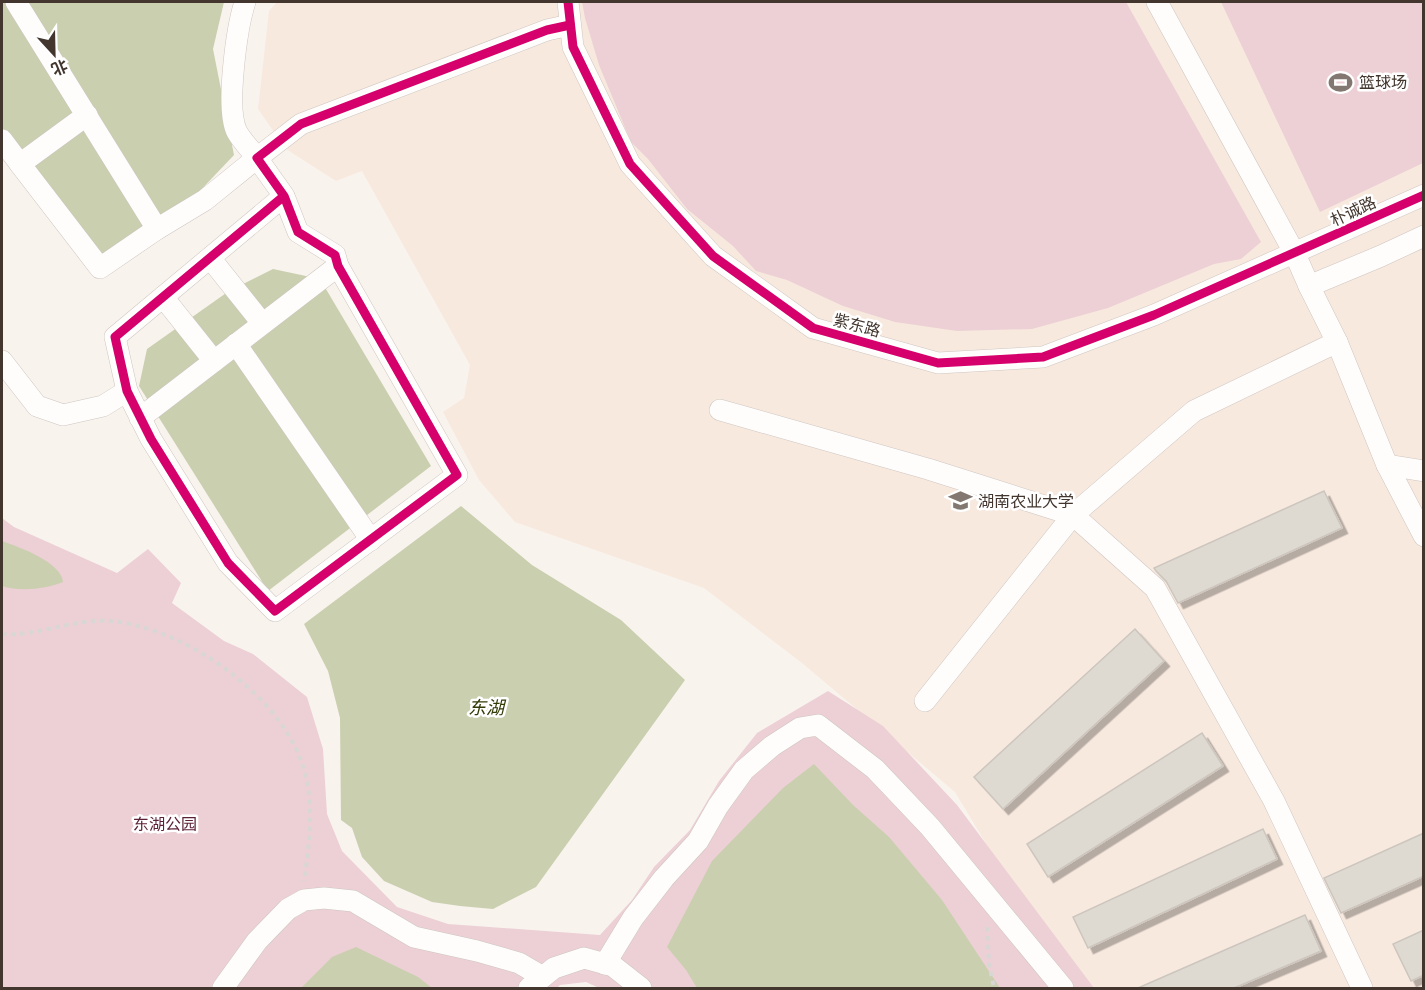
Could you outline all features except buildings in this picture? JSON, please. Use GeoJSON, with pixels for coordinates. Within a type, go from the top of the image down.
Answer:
{"type":"FeatureCollection","features":[{"type":"Feature","properties":{"kind":"street"},"geometry":{"type":"LineString","coordinates":[[16,2],[156,228]]}},
{"type":"Feature","properties":{"kind":"street"},"geometry":{"type":"LineString","coordinates":[[245,2],[239,20],[232,70],[236,130],[285,196],[298,232],[335,255],[333,270],[457,475],[367,533],[275,611],[228,563],[145,415],[127,391],[115,337],[285,196]]}},
{"type":"Feature","properties":{"kind":"street","name":"紫东路"},"geometry":{"type":"LineString","coordinates":[[568,2],[573,47],[630,164],[713,256],[813,328],[938,363],[1043,357],[1154,315],[1295,254]]}},
{"type":"Feature","properties":{"kind":"street"},"geometry":{"type":"LineString","coordinates":[[1157,2],[1295,254],[1337,342],[1387,465],[1424,536]]}},
{"type":"Feature","properties":{"kind":"street"},"geometry":{"type":"LineString","coordinates":[[2,140],[100,268],[156,228],[205,200],[301,124],[547,30],[570,25]]}},
{"type":"Feature","properties":{"kind":"street"},"geometry":{"type":"LineString","coordinates":[[21,164],[87,115]]}},
{"type":"Feature","properties":{"kind":"street","name":"朴诚路"},"geometry":{"type":"LineString","coordinates":[[1295,254],[1424,195]]}},
{"type":"Feature","properties":{"kind":"street"},"geometry":{"type":"LineString","coordinates":[[1309,286],[1424,236]]}},
{"type":"Feature","properties":{"kind":"street"},"geometry":{"type":"LineString","coordinates":[[210,258],[262,323]]}},
{"type":"Feature","properties":{"kind":"street"},"geometry":{"type":"LineString","coordinates":[[145,415],[333,270]]}},
{"type":"Feature","properties":{"kind":"street"},"geometry":{"type":"LineString","coordinates":[[163,297],[214,361]]}},
{"type":"Feature","properties":{"kind":"street"},"geometry":{"type":"LineString","coordinates":[[925,701],[1073,515],[1194,411],[1337,342]]}},
{"type":"Feature","properties":{"kind":"street"},"geometry":{"type":"LineString","coordinates":[[236,344],[367,533]]}},
{"type":"Feature","properties":{"kind":"street"},"geometry":{"type":"LineString","coordinates":[[2,361],[37,406],[63,414],[103,406],[127,391]]}},
{"type":"Feature","properties":{"kind":"street"},"geometry":{"type":"LineString","coordinates":[[720,410],[928,469],[1073,515],[1155,588],[1274,801],[1362,988]]}},
{"type":"Feature","properties":{"kind":"street"},"geometry":{"type":"LineString","coordinates":[[1387,465],[1424,471]]}},
{"type":"Feature","properties":{"kind":"street"},"geometry":{"type":"LineString","coordinates":[[604,964],[633,918],[657,886],[698,841],[718,806],[744,770],[772,746],[800,728],[818,725],[875,770],[930,827],[1063,988]]}},
{"type":"Feature","properties":{"kind":"street"},"geometry":{"type":"LineString","coordinates":[[223,988],[257,941],[288,909],[304,900],[324,898],[353,901],[414,937],[519,963],[536,983],[554,968],[584,958],[613,966],[641,988]]}},
{"type":"Feature","properties":{"kind":"path"},"geometry":{"type":"LineString","coordinates":[[2,634],[43,630],[72,623],[110,621],[145,628],[180,642],[212,659],[242,681],[276,715],[295,744],[305,773],[309,795],[309,822],[304,900]]}},
{"type":"Feature","properties":{"kind":"path"},"geometry":{"type":"LineString","coordinates":[[986,937],[994,988]]}},
{"type":"Feature","properties":{"kind":"shaded area","name":"湖南农业大学"},"geometry":{"type":"Polygon","coordinates":[[[277,2],[1423,2],[1423,988],[1080,988],[1041,935],[955,792],[802,663],[704,588],[515,522],[479,480],[443,412],[464,398],[470,365],[362,171],[336,181],[286,149],[258,109],[269,11],[277,2]]]}},
{"type":"Feature","properties":{"kind":"green space"},"geometry":{"type":"Polygon","coordinates":[[[582,2],[1126,2],[1261,242],[1241,259],[1214,264],[1108,308],[1032,329],[957,331],[895,322],[843,306],[787,280],[756,271],[733,246],[687,209],[648,159],[631,142],[599,65],[582,2]]]}},
{"type":"Feature","properties":{"kind":"green space","name":"篮球场"},"geometry":{"type":"Polygon","coordinates":[[[1221,2],[1423,2],[1423,163],[1320,212],[1221,2]]]}},
{"type":"Feature","properties":{"kind":"green space","name":"东湖公园"},"geometry":{"type":"Polygon","coordinates":[[[2,518],[14,527],[117,573],[148,549],[181,583],[172,603],[224,641],[253,654],[307,697],[323,749],[327,814],[342,851],[397,907],[448,924],[600,935],[632,900],[654,867],[690,830],[719,781],[757,733],[828,691],[883,726],[957,805],[1094,988],[599,988],[586,982],[560,985],[557,988],[2,988],[2,518]]]}},
{"type":"Feature","properties":{"kind":"water"},"geometry":{"type":"Polygon","coordinates":[[[2,2],[224,2],[213,49],[234,155],[195,196],[100,262],[2,130],[2,2]]]}},
{"type":"Feature","properties":{"kind":"water"},"geometry":{"type":"Polygon","coordinates":[[[273,269],[320,279],[431,466],[268,591],[139,386],[147,349],[229,291],[273,269]]]}},
{"type":"Feature","properties":{"kind":"water","name":"东湖"},"geometry":{"type":"Polygon","coordinates":[[[461,506],[532,565],[621,620],[685,680],[536,887],[493,909],[432,902],[384,881],[362,857],[352,828],[341,820],[340,718],[328,671],[304,624],[461,506]]]}},
{"type":"Feature","properties":{"kind":"water"},"geometry":{"type":"Polygon","coordinates":[[[2,541],[28,551],[47,562],[61,575],[63,582],[33,589],[2,586],[2,541]]]}},
{"type":"Feature","properties":{"kind":"water"},"geometry":{"type":"Polygon","coordinates":[[[814,764],[853,805],[889,837],[942,900],[1000,988],[697,988],[667,947],[712,861],[783,788],[814,764]]]}},
{"type":"Feature","properties":{"kind":"water"},"geometry":{"type":"Polygon","coordinates":[[[356,947],[418,977],[432,988],[301,988],[332,957],[356,947]]]}},
{"type":"Feature","properties":{"kind":"cycle path"},"geometry":{"type":"LineString","coordinates":[[568,2],[573,47],[630,164],[713,256],[813,328],[938,363],[1043,357],[1154,315],[1424,195]]}},
{"type":"Feature","properties":{"kind":"cycle path"},"geometry":{"type":"LineString","coordinates":[[284,196],[298,232],[335,255],[338,266],[457,475],[275,611],[228,563],[151,439],[127,391],[115,337],[284,196],[257,158],[301,124],[547,30],[570,25]]}},
{"type":"Feature","properties":{"kind":"place","name":"篮球场"},"geometry":{"type":"Point","coordinates":[1341,82]}},
{"type":"Feature","properties":{"kind":"place","name":"湖南农业大学"},"geometry":{"type":"Point","coordinates":[960,501]}}]}
